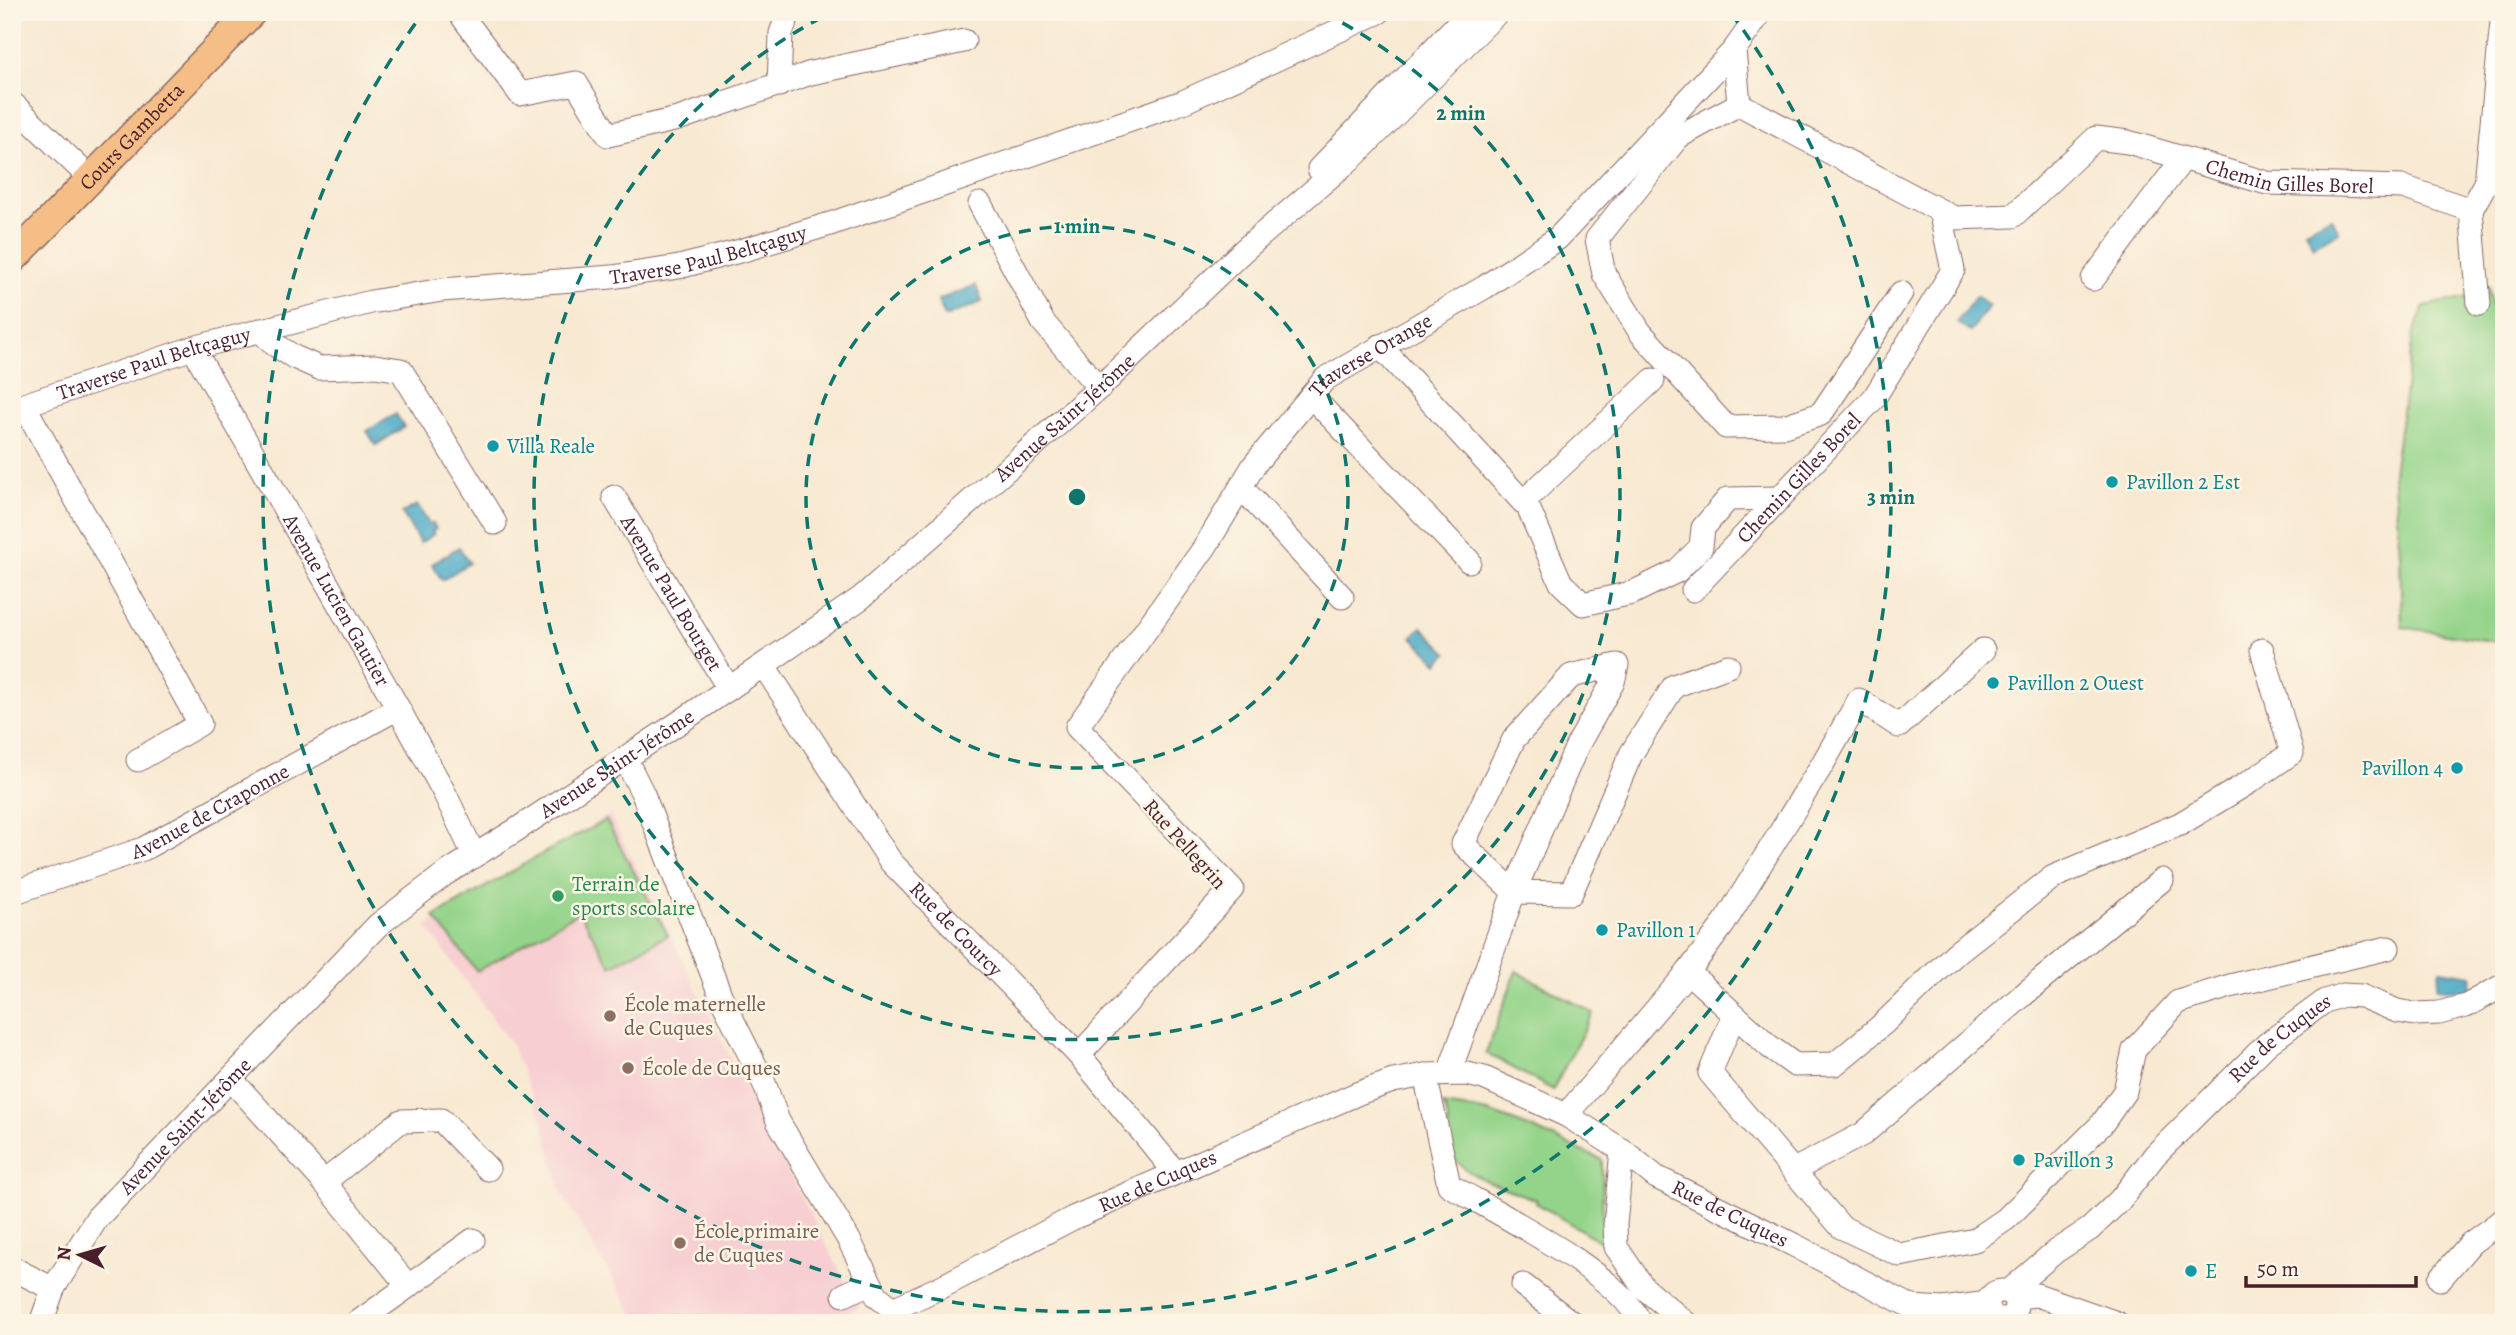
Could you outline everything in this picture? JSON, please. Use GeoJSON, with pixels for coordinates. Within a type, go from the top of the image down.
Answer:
{"type":"FeatureCollection","features":[{"type":"Feature","properties":{"kind":"main road","name":"Cours Gambetta"},"geometry":{"type":"LineString","coordinates":[[12,260],[252,12]]}},
{"type":"Feature","properties":{"kind":"street"},"geometry":{"type":"LineString","coordinates":[[459,12],[520,94],[576,82],[608,135],[678,119],[811,73],[964,41]]}},
{"type":"Feature","properties":{"kind":"street"},"geometry":{"type":"LineString","coordinates":[[779,85],[781,33],[789,12]]}},
{"type":"Feature","properties":{"kind":"street","name":"Traverse Paul Beltçaguy"},"geometry":{"type":"LineString","coordinates":[[18,407],[193,348],[371,302],[430,292],[612,276],[679,267],[740,251],[892,203],[1184,102],[1379,12]]}},
{"type":"Feature","properties":{"kind":"street","name":"Avenue Saint-Jérôme"},"geometry":{"type":"LineString","coordinates":[[41,1323],[53,1289],[97,1218],[378,925],[474,855],[764,666],[861,598],[1099,388],[1244,250],[1469,12]]}},
{"type":"Feature","properties":{"kind":"street","name":"Avenue Saint-Jérôme"},"geometry":{"type":"LineString","coordinates":[[1244,250],[1354,156],[1498,12]]}},
{"type":"Feature","properties":{"kind":"street"},"geometry":{"type":"LineString","coordinates":[[1761,12],[1734,50],[1739,104],[1678,137],[1597,239],[1604,274],[1640,332],[1726,427],[1784,426],[1821,414],[1901,293]]}},
{"type":"Feature","properties":{"kind":"street"},"geometry":{"type":"LineString","coordinates":[[2479,303],[2471,209],[2486,183],[2503,12]]}},
{"type":"Feature","properties":{"kind":"street","name":"Traverse Orange"},"geometry":{"type":"LineString","coordinates":[[1077,727],[1205,547],[1268,445],[1325,379],[1485,287],[1558,238],[1734,50]]}},
{"type":"Feature","properties":{"kind":"street"},"geometry":{"type":"LineString","coordinates":[[12,103],[92,180]]}},
{"type":"Feature","properties":{"kind":"street","name":"Chemin Gilles Borel"},"geometry":{"type":"LineString","coordinates":[[1739,104],[1954,218],[2013,216],[2095,138],[2128,142],[2267,183],[2403,187],[2471,209]]}},
{"type":"Feature","properties":{"kind":"street"},"geometry":{"type":"LineString","coordinates":[[2093,279],[2183,159]]}},
{"type":"Feature","properties":{"kind":"street"},"geometry":{"type":"LineString","coordinates":[[980,204],[1043,322],[1099,388]]}},
{"type":"Feature","properties":{"kind":"street","name":"Chemin Gilles Borel"},"geometry":{"type":"LineString","coordinates":[[1693,590],[1874,398],[1953,270],[1940,211]]}},
{"type":"Feature","properties":{"kind":"street"},"geometry":{"type":"LineString","coordinates":[[260,330],[274,344],[294,357],[319,368],[375,366],[401,370],[495,523]]}},
{"type":"Feature","properties":{"kind":"street"},"geometry":{"type":"LineString","coordinates":[[1380,346],[1523,502],[1653,380]]}},
{"type":"Feature","properties":{"kind":"street","name":"Avenue Lucien Gautier"},"geometry":{"type":"LineString","coordinates":[[193,348],[398,708],[444,792],[474,855]]}},
{"type":"Feature","properties":{"kind":"street"},"geometry":{"type":"LineString","coordinates":[[1311,396],[1469,561]]}},
{"type":"Feature","properties":{"kind":"street"},"geometry":{"type":"LineString","coordinates":[[18,407],[200,724],[138,760]]}},
{"type":"Feature","properties":{"kind":"street"},"geometry":{"type":"LineString","coordinates":[[1241,487],[1342,597]]}},
{"type":"Feature","properties":{"kind":"street","name":"Avenue Paul Bourget"},"geometry":{"type":"LineString","coordinates":[[614,497],[729,689]]}},
{"type":"Feature","properties":{"kind":"street"},"geometry":{"type":"LineString","coordinates":[[1530,512],[1561,583],[1583,604],[1632,593],[1677,571],[1701,547],[1703,528],[1728,499],[1780,499]]}},
{"type":"Feature","properties":{"kind":"street"},"geometry":{"type":"LineString","coordinates":[[1566,1115],[1688,972],[1723,925],[1822,765],[1859,699],[1899,726],[1983,650]]}},
{"type":"Feature","properties":{"kind":"street"},"geometry":{"type":"LineString","coordinates":[[1688,972],[1770,1047],[1796,1065],[1835,1064],[1883,1024],[1956,953],[2053,877],[2180,824],[2251,781],[2292,752],[2262,650]]}},
{"type":"Feature","properties":{"kind":"street"},"geometry":{"type":"LineString","coordinates":[[1449,1073],[1514,892],[1577,746],[1613,682],[1617,665],[1571,676],[1514,739],[1463,844],[1514,892],[1571,893],[1631,754],[1674,686],[1728,666]]}},
{"type":"Feature","properties":{"kind":"street","name":"Rue de Courcy"},"geometry":{"type":"LineString","coordinates":[[764,666],[891,862],[1079,1055],[1175,1172]]}},
{"type":"Feature","properties":{"kind":"street","name":"Avenue de Craponne"},"geometry":{"type":"LineString","coordinates":[[12,893],[143,849],[398,708]]}},
{"type":"Feature","properties":{"kind":"street","name":"Rue Pellegrin"},"geometry":{"type":"LineString","coordinates":[[1077,727],[1231,889],[1079,1055]]}},
{"type":"Feature","properties":{"kind":"street","name":"Rue de Cuques"},"geometry":{"type":"LineString","coordinates":[[625,758],[643,794],[722,997],[764,1083],[778,1121],[849,1240],[858,1288],[877,1296],[895,1316],[945,1285],[1073,1218],[1175,1172],[1359,1093],[1393,1081],[1449,1073],[1484,1078],[1566,1115],[1622,1150],[1656,1177],[1912,1307],[1992,1314],[1990,1297],[1997,1291],[2011,1294],[2056,1251],[2090,1229],[2120,1200],[2154,1155],[2267,1044],[2325,1001],[2343,995],[2361,996],[2397,1011],[2415,1014],[2439,1013],[2466,1006],[2504,985]]}},
{"type":"Feature","properties":{"kind":"street"},"geometry":{"type":"LineString","coordinates":[[1794,1170],[1863,1134],[2022,996],[2162,880]]}},
{"type":"Feature","properties":{"kind":"street"},"geometry":{"type":"LineString","coordinates":[[1734,1015],[1710,1073],[1841,1227],[1900,1255],[1975,1240],[2006,1219],[2102,1124],[2125,1091],[2134,1050],[2178,1002],[2255,980],[2388,948]]}},
{"type":"Feature","properties":{"kind":"street"},"geometry":{"type":"LineString","coordinates":[[1425,1075],[1449,1185],[1591,1269],[1636,1313],[1640,1323]]}},
{"type":"Feature","properties":{"kind":"street"},"geometry":{"type":"LineString","coordinates":[[231,1079],[324,1182],[408,1286]]}},
{"type":"Feature","properties":{"kind":"street"},"geometry":{"type":"LineString","coordinates":[[324,1182],[401,1121],[441,1120],[488,1169]]}},
{"type":"Feature","properties":{"kind":"street"},"geometry":{"type":"LineString","coordinates":[[1622,1150],[1615,1225],[1616,1247],[1643,1287],[1686,1323]]}},
{"type":"Feature","properties":{"kind":"street"},"geometry":{"type":"LineString","coordinates":[[2440,1279],[2471,1243],[2504,1220]]}},
{"type":"Feature","properties":{"kind":"street"},"geometry":{"type":"LineString","coordinates":[[356,1323],[473,1240]]}},
{"type":"Feature","properties":{"kind":"street"},"geometry":{"type":"LineString","coordinates":[[12,1268],[53,1289]]}},
{"type":"Feature","properties":{"kind":"street"},"geometry":{"type":"LineString","coordinates":[[1523,1285],[1572,1323]]}},
{"type":"Feature","properties":{"kind":"street"},"geometry":{"type":"LineString","coordinates":[[2011,1294],[2037,1295],[2117,1323]]}},
{"type":"Feature","properties":{"kind":"shaded area","name":"École de Cuques"},"geometry":{"type":"Polygon","coordinates":[[[610,814],[747,1091],[859,1308],[817,1323],[639,1323],[561,1192],[544,1125],[511,1044],[426,926],[610,814]]]}},
{"type":"Feature","properties":{"kind":"green space"},"geometry":{"type":"Polygon","coordinates":[[[2489,287],[2504,394],[2504,643],[2402,627],[2400,554],[2393,472],[2413,336],[2424,306],[2468,297],[2489,287]]]}},
{"type":"Feature","properties":{"kind":"green space","name":"Terrain de sports scolaire"},"geometry":{"type":"Polygon","coordinates":[[[606,820],[668,935],[611,966],[579,912],[477,971],[434,917],[606,820]]]}},
{"type":"Feature","properties":{"kind":"green space"},"geometry":{"type":"Polygon","coordinates":[[[1516,971],[1593,1013],[1553,1090],[1486,1053],[1516,971]]]}},
{"type":"Feature","properties":{"kind":"green space"},"geometry":{"type":"Polygon","coordinates":[[[1443,1105],[1488,1112],[1602,1160],[1603,1243],[1536,1203],[1537,1200],[1489,1182],[1457,1162],[1449,1141],[1443,1105]]]}},
{"type":"Feature","properties":{"kind":"water"},"geometry":{"type":"Polygon","coordinates":[[[2331,217],[2339,232],[2313,246],[2305,230],[2331,217]]]}},
{"type":"Feature","properties":{"kind":"water"},"geometry":{"type":"Polygon","coordinates":[[[976,285],[982,302],[945,317],[938,300],[976,285]]]}},
{"type":"Feature","properties":{"kind":"water"},"geometry":{"type":"Polygon","coordinates":[[[1976,296],[1989,306],[1970,332],[1957,322],[1976,296]]]}},
{"type":"Feature","properties":{"kind":"water"},"geometry":{"type":"Polygon","coordinates":[[[396,414],[404,427],[376,445],[367,431],[396,414]]]}},
{"type":"Feature","properties":{"kind":"water"},"geometry":{"type":"Polygon","coordinates":[[[417,505],[429,524],[433,523],[436,529],[432,531],[434,534],[420,543],[402,513],[417,505]]]}},
{"type":"Feature","properties":{"kind":"water"},"geometry":{"type":"Polygon","coordinates":[[[459,547],[469,563],[442,580],[432,564],[459,547]]]}},
{"type":"Feature","properties":{"kind":"water"},"geometry":{"type":"Polygon","coordinates":[[[1422,627],[1448,653],[1438,663],[1412,637],[1422,627]]]}},
{"type":"Feature","properties":{"kind":"water"},"geometry":{"type":"Polygon","coordinates":[[[2440,970],[2473,975],[2471,992],[2437,988],[2440,970]]]}},
{"type":"Feature","properties":{"kind":"place","name":"Villa Reale"},"geometry":{"type":"Point","coordinates":[493,446]}},
{"type":"Feature","properties":{"kind":"place","name":"Pavillon 2 Est"},"geometry":{"type":"Point","coordinates":[2112,482]}},
{"type":"Feature","properties":{"kind":"place","name":"Pavillon 2 Ouest"},"geometry":{"type":"Point","coordinates":[1993,683]}},
{"type":"Feature","properties":{"kind":"place","name":"Pavillon 4"},"geometry":{"type":"Point","coordinates":[2457,768]}},
{"type":"Feature","properties":{"kind":"place","name":"Terrain de sports scolaire"},"geometry":{"type":"Point","coordinates":[558,896]}},
{"type":"Feature","properties":{"kind":"place","name":"Pavillon 1"},"geometry":{"type":"Point","coordinates":[1602,930]}},
{"type":"Feature","properties":{"kind":"place","name":"École maternelle de Cuques"},"geometry":{"type":"Point","coordinates":[610,1016]}},
{"type":"Feature","properties":{"kind":"place","name":"École de Cuques"},"geometry":{"type":"Point","coordinates":[628,1068]}},
{"type":"Feature","properties":{"kind":"place","name":"Pavillon 3"},"geometry":{"type":"Point","coordinates":[2019,1160]}},
{"type":"Feature","properties":{"kind":"place","name":"École primaire de Cuques"},"geometry":{"type":"Point","coordinates":[680,1243]}},
{"type":"Feature","properties":{"kind":"place","name":"E"},"geometry":{"type":"Point","coordinates":[2191,1271]}}]}
